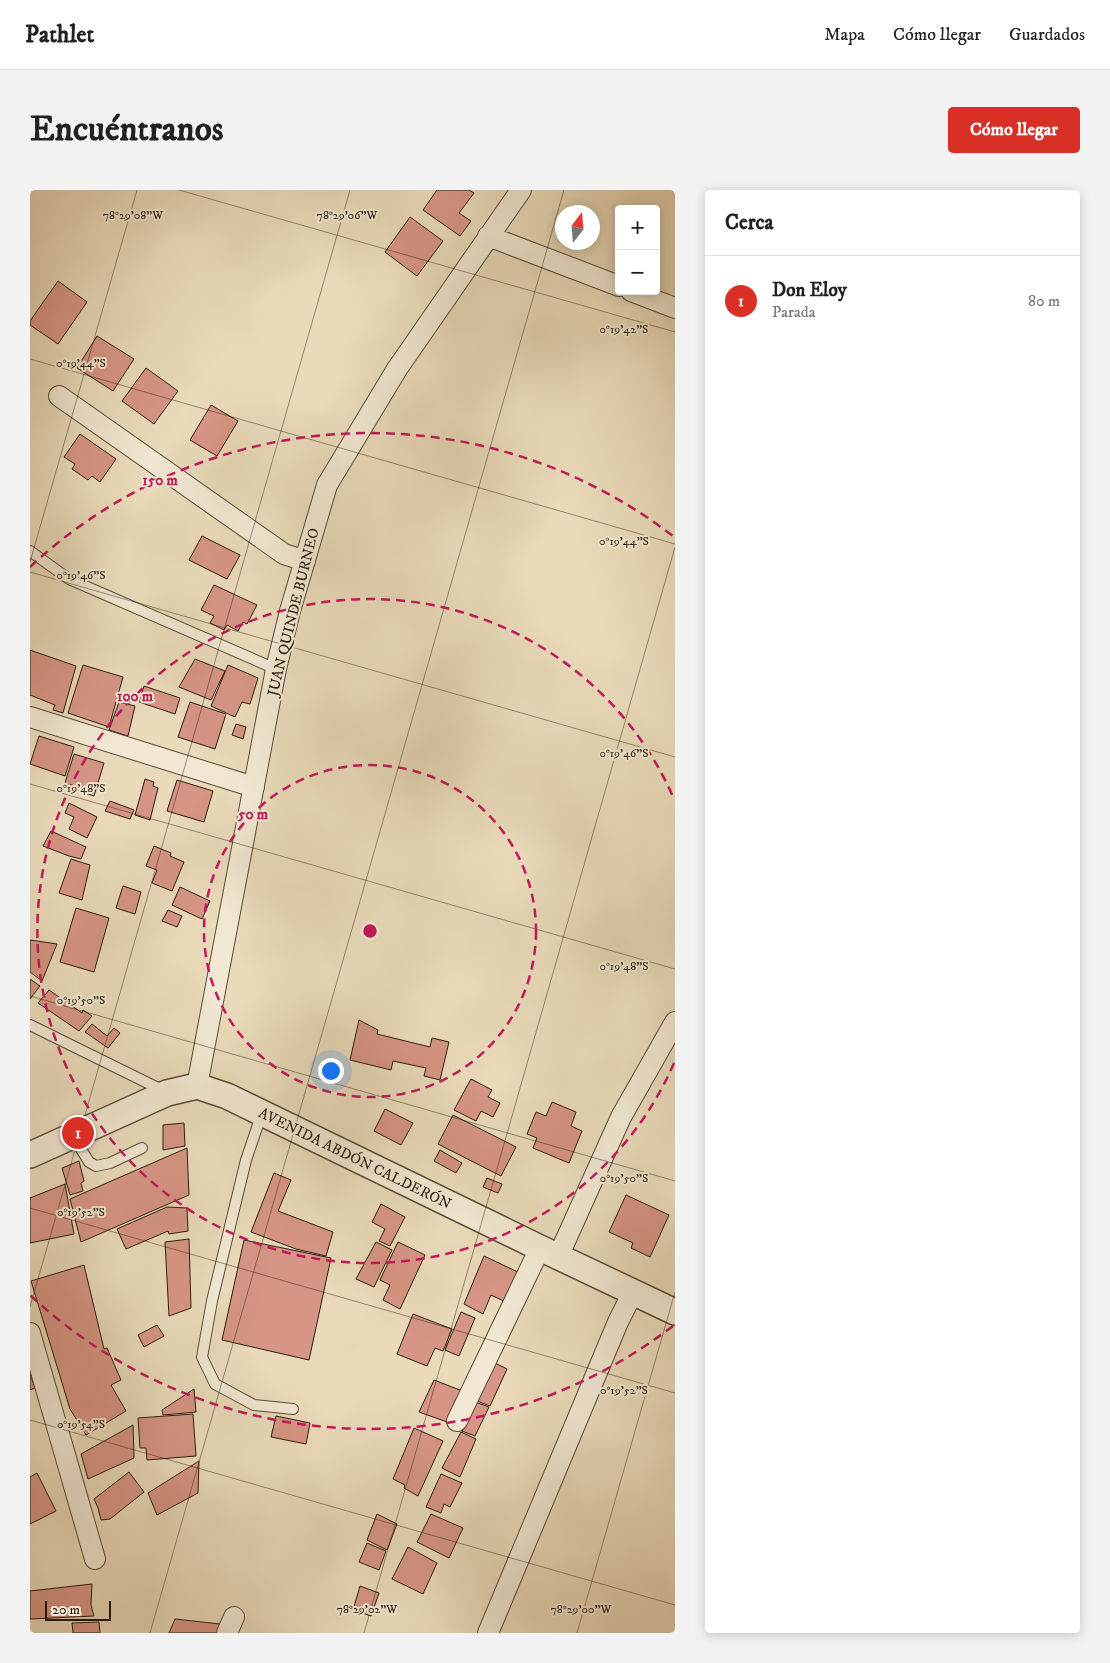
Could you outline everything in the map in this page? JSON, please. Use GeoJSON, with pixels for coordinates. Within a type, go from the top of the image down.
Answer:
{"type":"FeatureCollection","features":[{"type":"Feature","properties":{"kind":"street","name":"JUAN QUINDE BURNEO"},"geometry":{"type":"LineString","coordinates":[[197,1086],[276,669],[326,485],[397,369],[520,190]]}},
{"type":"Feature","properties":{"kind":"street"},"geometry":{"type":"LineString","coordinates":[[488,236],[615,284]]}},
{"type":"Feature","properties":{"kind":"street"},"geometry":{"type":"LineString","coordinates":[[641,295],[675,308]]}},
{"type":"Feature","properties":{"kind":"street"},"geometry":{"type":"LineString","coordinates":[[59,396],[284,554],[305,561]]}},
{"type":"Feature","properties":{"kind":"street"},"geometry":{"type":"LineString","coordinates":[[30,717],[254,787]]}},
{"type":"Feature","properties":{"kind":"street"},"geometry":{"type":"LineString","coordinates":[[457,1421],[620,1116],[675,1022]]}},
{"type":"Feature","properties":{"kind":"street"},"geometry":{"type":"LineString","coordinates":[[30,1155],[167,1093],[197,1086]]}},
{"type":"Feature","properties":{"kind":"street","name":"AVENIDA ABDÓN CALDERÓN"},"geometry":{"type":"LineString","coordinates":[[197,1086],[227,1096],[675,1312]]}},
{"type":"Feature","properties":{"kind":"street"},"geometry":{"type":"LineString","coordinates":[[488,1633],[618,1322],[633,1292]]}},
{"type":"Feature","properties":{"kind":"street"},"geometry":{"type":"LineString","coordinates":[[30,1333],[95,1559]]}},
{"type":"Feature","properties":{"kind":"lane"},"geometry":{"type":"LineString","coordinates":[[30,551],[69,580],[276,669]]}},
{"type":"Feature","properties":{"kind":"lane"},"geometry":{"type":"LineString","coordinates":[[30,1025],[167,1093]]}},
{"type":"Feature","properties":{"kind":"lane"},"geometry":{"type":"LineString","coordinates":[[262,1113],[246,1160],[212,1301],[202,1357],[215,1384],[254,1405],[293,1409]]}},
{"type":"Feature","properties":{"kind":"lane"},"geometry":{"type":"LineString","coordinates":[[73,1136],[89,1162],[96,1166],[110,1163],[142,1148]]}},
{"type":"Feature","properties":{"kind":"building"},"geometry":{"type":"Polygon","coordinates":[[[437,190],[469,190],[474,193],[459,213],[471,221],[460,236],[423,210],[437,190]]]}},
{"type":"Feature","properties":{"kind":"building"},"geometry":{"type":"Polygon","coordinates":[[[410,217],[443,241],[417,276],[385,252],[410,217]]]}},
{"type":"Feature","properties":{"kind":"building"},"geometry":{"type":"Polygon","coordinates":[[[58,281],[87,302],[58,344],[30,325],[30,321],[58,281]]]}},
{"type":"Feature","properties":{"kind":"building"},"geometry":{"type":"Polygon","coordinates":[[[97,336],[134,359],[113,391],[77,368],[97,336]]]}},
{"type":"Feature","properties":{"kind":"building"},"geometry":{"type":"Polygon","coordinates":[[[146,368],[178,391],[154,424],[122,401],[146,368]]]}},
{"type":"Feature","properties":{"kind":"building"},"geometry":{"type":"Polygon","coordinates":[[[211,405],[238,421],[217,456],[190,440],[211,405]]]}},
{"type":"Feature","properties":{"kind":"building"},"geometry":{"type":"Polygon","coordinates":[[[80,434],[116,459],[100,482],[92,476],[88,480],[72,469],[75,464],[64,457],[80,434]]]}},
{"type":"Feature","properties":{"kind":"building"},"geometry":{"type":"Polygon","coordinates":[[[202,536],[240,555],[227,579],[189,560],[202,536]]]}},
{"type":"Feature","properties":{"kind":"building"},"geometry":{"type":"Polygon","coordinates":[[[214,585],[257,605],[247,624],[243,622],[238,631],[227,625],[224,630],[210,623],[214,616],[201,610],[214,585]]]}},
{"type":"Feature","properties":{"kind":"building"},"geometry":{"type":"Polygon","coordinates":[[[30,650],[76,666],[63,713],[53,710],[55,705],[30,695],[30,650]]]}},
{"type":"Feature","properties":{"kind":"building"},"geometry":{"type":"Polygon","coordinates":[[[195,659],[225,671],[211,700],[179,687],[195,659]]]}},
{"type":"Feature","properties":{"kind":"building"},"geometry":{"type":"Polygon","coordinates":[[[83,665],[123,677],[109,727],[68,713],[83,665]]]}},
{"type":"Feature","properties":{"kind":"building"},"geometry":{"type":"Polygon","coordinates":[[[228,665],[258,678],[250,704],[242,702],[235,717],[211,706],[228,665]]]}},
{"type":"Feature","properties":{"kind":"building"},"geometry":{"type":"Polygon","coordinates":[[[144,686],[180,698],[175,714],[139,702],[144,686]]]}},
{"type":"Feature","properties":{"kind":"building"},"geometry":{"type":"Polygon","coordinates":[[[119,702],[135,706],[128,736],[109,730],[119,702]]]}},
{"type":"Feature","properties":{"kind":"building"},"geometry":{"type":"Polygon","coordinates":[[[190,702],[226,714],[215,749],[178,737],[190,702]]]}},
{"type":"Feature","properties":{"kind":"building"},"geometry":{"type":"Polygon","coordinates":[[[236,724],[246,727],[243,739],[232,735],[236,724]]]}},
{"type":"Feature","properties":{"kind":"building"},"geometry":{"type":"Polygon","coordinates":[[[39,736],[74,747],[65,776],[30,764],[39,736]]]}},
{"type":"Feature","properties":{"kind":"building"},"geometry":{"type":"Polygon","coordinates":[[[74,754],[104,763],[94,796],[64,786],[74,754]]]}},
{"type":"Feature","properties":{"kind":"building"},"geometry":{"type":"Polygon","coordinates":[[[145,779],[154,782],[153,786],[158,788],[150,820],[135,815],[145,779]]]}},
{"type":"Feature","properties":{"kind":"building"},"geometry":{"type":"Polygon","coordinates":[[[177,780],[213,791],[204,822],[167,811],[177,780]]]}},
{"type":"Feature","properties":{"kind":"building"},"geometry":{"type":"Polygon","coordinates":[[[110,801],[134,810],[130,819],[105,811],[110,801]]]}},
{"type":"Feature","properties":{"kind":"building"},"geometry":{"type":"Polygon","coordinates":[[[69,803],[97,817],[87,838],[69,829],[74,817],[65,813],[69,803]]]}},
{"type":"Feature","properties":{"kind":"building"},"geometry":{"type":"Polygon","coordinates":[[[51,831],[86,847],[81,859],[43,846],[51,831]]]}},
{"type":"Feature","properties":{"kind":"building"},"geometry":{"type":"Polygon","coordinates":[[[154,846],[171,853],[170,856],[184,862],[172,891],[152,883],[157,870],[146,866],[154,846]]]}},
{"type":"Feature","properties":{"kind":"building"},"geometry":{"type":"Polygon","coordinates":[[[71,859],[90,865],[82,900],[59,893],[71,859]]]}},
{"type":"Feature","properties":{"kind":"building"},"geometry":{"type":"Polygon","coordinates":[[[123,886],[141,892],[135,914],[116,908],[123,886]]]}},
{"type":"Feature","properties":{"kind":"building"},"geometry":{"type":"Polygon","coordinates":[[[180,887],[210,901],[202,919],[172,905],[180,887]]]}},
{"type":"Feature","properties":{"kind":"building"},"geometry":{"type":"Polygon","coordinates":[[[76,908],[109,918],[94,972],[60,962],[76,908]]]}},
{"type":"Feature","properties":{"kind":"building"},"geometry":{"type":"Polygon","coordinates":[[[168,910],[182,916],[177,927],[162,921],[168,910]]]}},
{"type":"Feature","properties":{"kind":"building"},"geometry":{"type":"Polygon","coordinates":[[[30,940],[57,944],[42,981],[30,972],[30,940]]]}},
{"type":"Feature","properties":{"kind":"building"},"geometry":{"type":"Polygon","coordinates":[[[30,979],[40,986],[30,999],[30,979]]]}},
{"type":"Feature","properties":{"kind":"building"},"geometry":{"type":"Polygon","coordinates":[[[49,990],[82,1013],[83,1010],[92,1016],[79,1031],[38,1003],[49,990]]]}},
{"type":"Feature","properties":{"kind":"building"},"geometry":{"type":"Polygon","coordinates":[[[359,1020],[378,1030],[377,1034],[430,1047],[432,1038],[449,1042],[440,1080],[424,1076],[426,1068],[393,1061],[391,1070],[350,1060],[359,1020]]]}},
{"type":"Feature","properties":{"kind":"building"},"geometry":{"type":"Polygon","coordinates":[[[92,1024],[107,1036],[114,1028],[120,1033],[108,1048],[85,1032],[92,1024]]]}},
{"type":"Feature","properties":{"kind":"building"},"geometry":{"type":"Polygon","coordinates":[[[471,1079],[492,1090],[488,1097],[500,1103],[493,1117],[481,1111],[476,1121],[454,1110],[471,1079]]]}},
{"type":"Feature","properties":{"kind":"building"},"geometry":{"type":"Polygon","coordinates":[[[552,1102],[576,1112],[571,1126],[582,1131],[569,1163],[533,1148],[537,1138],[527,1134],[536,1112],[546,1116],[552,1102]]]}},
{"type":"Feature","properties":{"kind":"building"},"geometry":{"type":"Polygon","coordinates":[[[385,1109],[413,1123],[401,1145],[374,1131],[385,1109]]]}},
{"type":"Feature","properties":{"kind":"building"},"geometry":{"type":"Polygon","coordinates":[[[453,1115],[516,1147],[501,1176],[438,1144],[453,1115]]]}},
{"type":"Feature","properties":{"kind":"building"},"geometry":{"type":"Polygon","coordinates":[[[184,1123],[185,1146],[163,1150],[163,1125],[184,1123]]]}},
{"type":"Feature","properties":{"kind":"building"},"geometry":{"type":"Polygon","coordinates":[[[187,1148],[189,1195],[81,1242],[70,1199],[187,1148]]]}},
{"type":"Feature","properties":{"kind":"building"},"geometry":{"type":"Polygon","coordinates":[[[440,1150],[462,1163],[456,1173],[434,1161],[440,1150]]]}},
{"type":"Feature","properties":{"kind":"building"},"geometry":{"type":"Polygon","coordinates":[[[79,1161],[84,1181],[81,1183],[83,1191],[70,1195],[62,1168],[79,1161]]]}},
{"type":"Feature","properties":{"kind":"building"},"geometry":{"type":"Polygon","coordinates":[[[274,1173],[291,1180],[278,1211],[333,1232],[326,1256],[296,1249],[251,1232],[274,1173]]]}},
{"type":"Feature","properties":{"kind":"building"},"geometry":{"type":"Polygon","coordinates":[[[487,1178],[502,1184],[498,1193],[483,1187],[487,1178]]]}},
{"type":"Feature","properties":{"kind":"building"},"geometry":{"type":"Polygon","coordinates":[[[65,1184],[74,1234],[30,1243],[30,1198],[65,1184]]]}},
{"type":"Feature","properties":{"kind":"building"},"geometry":{"type":"Polygon","coordinates":[[[626,1195],[669,1215],[650,1257],[631,1248],[633,1243],[609,1232],[626,1195]]]}},
{"type":"Feature","properties":{"kind":"building"},"geometry":{"type":"Polygon","coordinates":[[[381,1204],[405,1217],[390,1246],[379,1241],[385,1229],[372,1222],[381,1204]]]}},
{"type":"Feature","properties":{"kind":"building"},"geometry":{"type":"Polygon","coordinates":[[[167,1207],[187,1208],[188,1231],[169,1234],[168,1231],[126,1249],[117,1229],[167,1207]]]}},
{"type":"Feature","properties":{"kind":"building"},"geometry":{"type":"Polygon","coordinates":[[[189,1239],[191,1308],[169,1316],[165,1242],[189,1239]]]}},
{"type":"Feature","properties":{"kind":"building"},"geometry":{"type":"Polygon","coordinates":[[[244,1240],[331,1258],[309,1360],[222,1340],[244,1240]]]}},
{"type":"Feature","properties":{"kind":"building"},"geometry":{"type":"Polygon","coordinates":[[[376,1242],[392,1250],[374,1287],[356,1279],[376,1242]]]}},
{"type":"Feature","properties":{"kind":"building"},"geometry":{"type":"Polygon","coordinates":[[[398,1242],[425,1255],[400,1309],[383,1300],[390,1285],[380,1280],[398,1242]]]}},
{"type":"Feature","properties":{"kind":"building"},"geometry":{"type":"Polygon","coordinates":[[[484,1256],[522,1274],[510,1304],[491,1295],[483,1314],[464,1304],[484,1256]]]}},
{"type":"Feature","properties":{"kind":"building"},"geometry":{"type":"Polygon","coordinates":[[[84,1265],[104,1349],[107,1348],[121,1380],[111,1385],[126,1411],[86,1435],[70,1409],[31,1281],[84,1265]]]}},
{"type":"Feature","properties":{"kind":"building"},"geometry":{"type":"Polygon","coordinates":[[[461,1312],[475,1318],[459,1356],[445,1350],[461,1312]]]}},
{"type":"Feature","properties":{"kind":"building"},"geometry":{"type":"Polygon","coordinates":[[[413,1314],[452,1329],[443,1351],[435,1348],[427,1366],[397,1354],[413,1314]]]}},
{"type":"Feature","properties":{"kind":"building"},"geometry":{"type":"Polygon","coordinates":[[[157,1325],[164,1336],[144,1347],[138,1335],[157,1325]]]}},
{"type":"Feature","properties":{"kind":"building"},"geometry":{"type":"Polygon","coordinates":[[[495,1363],[507,1369],[490,1406],[477,1401],[495,1363]]]}},
{"type":"Feature","properties":{"kind":"building"},"geometry":{"type":"Polygon","coordinates":[[[30,1374],[35,1388],[30,1390],[30,1374]]]}},
{"type":"Feature","properties":{"kind":"building"},"geometry":{"type":"Polygon","coordinates":[[[434,1380],[465,1392],[450,1423],[419,1412],[434,1380]]]}},
{"type":"Feature","properties":{"kind":"building"},"geometry":{"type":"Polygon","coordinates":[[[194,1389],[196,1412],[163,1415],[162,1410],[194,1389]]]}},
{"type":"Feature","properties":{"kind":"building"},"geometry":{"type":"Polygon","coordinates":[[[475,1402],[489,1407],[475,1436],[462,1431],[475,1402]]]}},
{"type":"Feature","properties":{"kind":"building"},"geometry":{"type":"Polygon","coordinates":[[[193,1414],[196,1456],[147,1460],[146,1448],[140,1448],[138,1418],[193,1414]]]}},
{"type":"Feature","properties":{"kind":"building"},"geometry":{"type":"Polygon","coordinates":[[[276,1416],[310,1423],[306,1444],[271,1437],[276,1416]]]}},
{"type":"Feature","properties":{"kind":"building"},"geometry":{"type":"Polygon","coordinates":[[[133,1425],[134,1458],[88,1479],[81,1454],[133,1425]]]}},
{"type":"Feature","properties":{"kind":"building"},"geometry":{"type":"Polygon","coordinates":[[[414,1428],[443,1441],[418,1496],[404,1488],[405,1485],[393,1479],[414,1428]]]}},
{"type":"Feature","properties":{"kind":"building"},"geometry":{"type":"Polygon","coordinates":[[[461,1432],[476,1439],[460,1477],[442,1468],[461,1432]]]}},
{"type":"Feature","properties":{"kind":"building"},"geometry":{"type":"Polygon","coordinates":[[[199,1461],[198,1493],[157,1515],[148,1493],[199,1461]]]}},
{"type":"Feature","properties":{"kind":"building"},"geometry":{"type":"Polygon","coordinates":[[[129,1472],[144,1492],[110,1519],[101,1520],[94,1499],[129,1472]]]}},
{"type":"Feature","properties":{"kind":"building"},"geometry":{"type":"Polygon","coordinates":[[[37,1473],[56,1511],[30,1524],[30,1477],[37,1473]]]}},
{"type":"Feature","properties":{"kind":"building"},"geometry":{"type":"Polygon","coordinates":[[[441,1474],[462,1483],[450,1507],[444,1504],[441,1513],[426,1507],[441,1474]]]}},
{"type":"Feature","properties":{"kind":"building"},"geometry":{"type":"Polygon","coordinates":[[[377,1514],[397,1524],[387,1550],[367,1540],[377,1514]]]}},
{"type":"Feature","properties":{"kind":"building"},"geometry":{"type":"Polygon","coordinates":[[[431,1514],[463,1528],[449,1558],[417,1542],[431,1514]]]}},
{"type":"Feature","properties":{"kind":"building"},"geometry":{"type":"Polygon","coordinates":[[[367,1543],[386,1551],[379,1570],[359,1562],[367,1543]]]}},
{"type":"Feature","properties":{"kind":"building"},"geometry":{"type":"Polygon","coordinates":[[[408,1547],[437,1563],[423,1594],[392,1579],[408,1547]]]}},
{"type":"Feature","properties":{"kind":"building"},"geometry":{"type":"Polygon","coordinates":[[[92,1584],[91,1605],[94,1616],[30,1619],[30,1591],[92,1584]]]}},
{"type":"Feature","properties":{"kind":"building"},"geometry":{"type":"Polygon","coordinates":[[[360,1586],[379,1593],[371,1616],[353,1610],[360,1586]]]}},
{"type":"Feature","properties":{"kind":"building"},"geometry":{"type":"Polygon","coordinates":[[[175,1619],[220,1624],[217,1633],[169,1633],[175,1619]]]}},
{"type":"Feature","properties":{"kind":"building"},"geometry":{"type":"Polygon","coordinates":[[[99,1622],[100,1633],[73,1633],[72,1623],[99,1622]]]}},
{"type":"Feature","properties":{"kind":"place","name":"Don Eloy"},"geometry":{"type":"Point","coordinates":[78,1133]}}]}
